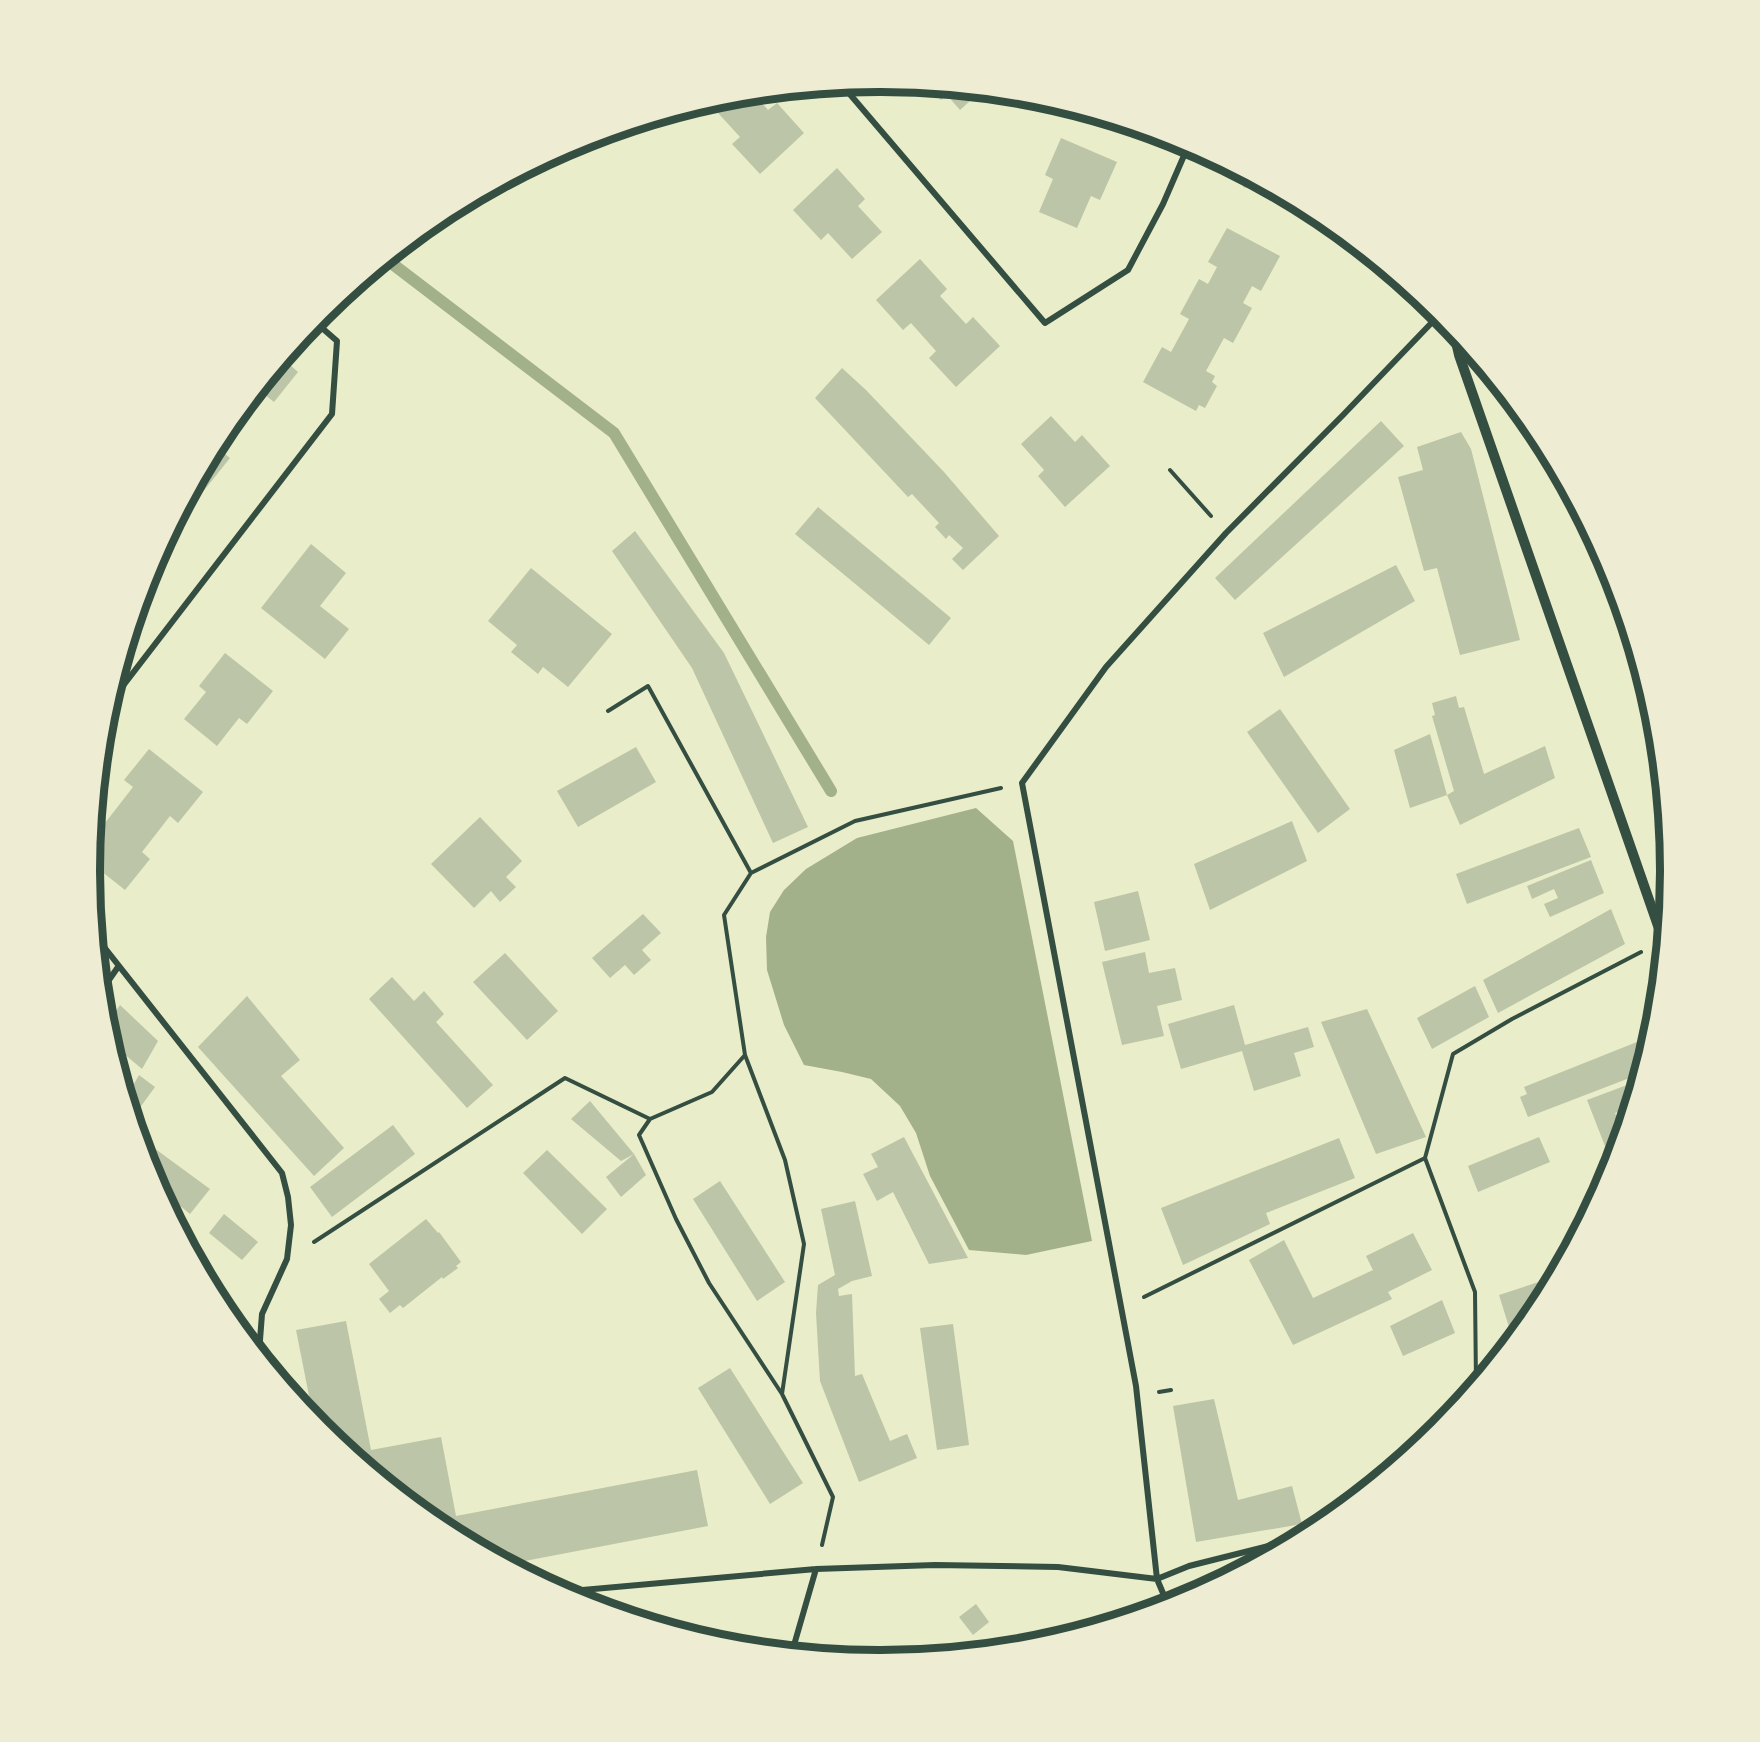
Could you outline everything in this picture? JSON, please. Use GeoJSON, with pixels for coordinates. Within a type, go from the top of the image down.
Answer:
{"type":"FeatureCollection","features":[{"type":"Feature","properties":{"kind":"street"},"geometry":{"type":"LineString","coordinates":[[849,93],[1046,323],[1128,270],[1163,204],[1185,154]]}},
{"type":"Feature","properties":{"kind":"street"},"geometry":{"type":"LineString","coordinates":[[1164,1596],[1157,1579],[1136,1386],[1022,783],[1106,667],[1226,533],[1433,322]]}},
{"type":"Feature","properties":{"kind":"street"},"geometry":{"type":"LineString","coordinates":[[123,686],[332,414],[338,341],[322,328]]}},
{"type":"Feature","properties":{"kind":"street"},"geometry":{"type":"LineString","coordinates":[[1457,348],[1658,924]]}},
{"type":"Feature","properties":{"kind":"street"},"geometry":{"type":"LineString","coordinates":[[105,948],[282,1173],[288,1197],[291,1225],[286,1259],[262,1314],[260,1343]]}},
{"type":"Feature","properties":{"kind":"street"},"geometry":{"type":"LineString","coordinates":[[108,981],[118,967]]}},
{"type":"Feature","properties":{"kind":"street"},"geometry":{"type":"LineString","coordinates":[[580,1590],[816,1569],[935,1565],[1058,1567],[1157,1579],[1189,1566],[1271,1545]]}},
{"type":"Feature","properties":{"kind":"street"},"geometry":{"type":"LineString","coordinates":[[794,1646],[816,1569]]}},
{"type":"Feature","properties":{"kind":"path"},"geometry":{"type":"LineString","coordinates":[[1170,470],[1226,533]]}},
{"type":"Feature","properties":{"kind":"path"},"geometry":{"type":"LineString","coordinates":[[608,711],[648,686],[751,873]]}},
{"type":"Feature","properties":{"kind":"path"},"geometry":{"type":"LineString","coordinates":[[782,1394],[804,1244],[786,1160],[746,1055],[724,915],[751,873],[855,821],[1022,783]]}},
{"type":"Feature","properties":{"kind":"path"},"geometry":{"type":"LineString","coordinates":[[1476,1373],[1474,1292],[1425,1158],[1454,1054],[1512,1019],[1643,951]]}},
{"type":"Feature","properties":{"kind":"path"},"geometry":{"type":"LineString","coordinates":[[746,1055],[712,1092],[650,1119],[639,1135],[676,1219],[709,1283],[782,1394],[833,1497],[816,1569]]}},
{"type":"Feature","properties":{"kind":"path"},"geometry":{"type":"LineString","coordinates":[[286,1259],[565,1078],[650,1119]]}},
{"type":"Feature","properties":{"kind":"path"},"geometry":{"type":"LineString","coordinates":[[1139,1300],[1425,1158]]}},
{"type":"Feature","properties":{"kind":"shaded area"},"geometry":{"type":"Polygon","coordinates":[[[976,808],[1013,841],[1092,1241],[1026,1255],[969,1250],[930,1176],[916,1133],[900,1106],[871,1079],[804,1065],[784,1025],[767,970],[766,937],[770,912],[784,890],[806,869],[857,838],[976,808]]]}},
{"type":"Feature","properties":{"kind":"building"},"geometry":{"type":"Polygon","coordinates":[[[935,93],[974,97],[960,110],[947,95],[941,100],[935,93]]]}},
{"type":"Feature","properties":{"kind":"building"},"geometry":{"type":"Polygon","coordinates":[[[760,101],[768,110],[777,103],[804,133],[760,174],[732,144],[740,137],[715,109],[760,101]]]}},
{"type":"Feature","properties":{"kind":"building"},"geometry":{"type":"Polygon","coordinates":[[[1061,138],[1117,162],[1100,200],[1091,196],[1077,228],[1039,212],[1053,179],[1045,175],[1061,138]]]}},
{"type":"Feature","properties":{"kind":"building"},"geometry":{"type":"Polygon","coordinates":[[[837,168],[865,199],[858,206],[882,232],[852,259],[828,233],[821,240],[793,210],[837,168]]]}},
{"type":"Feature","properties":{"kind":"building"},"geometry":{"type":"Polygon","coordinates":[[[1244,182],[1264,193],[1243,187],[1244,182]]]}},
{"type":"Feature","properties":{"kind":"building"},"geometry":{"type":"Polygon","coordinates":[[[1227,228],[1280,256],[1261,291],[1252,286],[1243,303],[1252,308],[1233,343],[1224,338],[1206,371],[1215,376],[1212,382],[1217,386],[1205,408],[1199,405],[1196,411],[1143,382],[1162,347],[1171,352],[1189,319],[1180,314],[1199,279],[1208,284],[1217,267],[1208,262],[1227,228]]]}},
{"type":"Feature","properties":{"kind":"building"},"geometry":{"type":"Polygon","coordinates":[[[920,259],[947,289],[940,296],[966,324],[973,317],[1000,346],[956,387],[929,358],[936,351],[911,323],[903,330],[876,300],[920,259]]]}},
{"type":"Feature","properties":{"kind":"building"},"geometry":{"type":"Polygon","coordinates":[[[289,364],[298,372],[274,402],[264,394],[260,399],[289,364]]]}},
{"type":"Feature","properties":{"kind":"building"},"geometry":{"type":"Polygon","coordinates":[[[842,368],[944,472],[999,536],[963,570],[952,559],[963,548],[949,535],[946,539],[935,527],[939,523],[912,494],[908,497],[815,398],[842,368]]]}},
{"type":"Feature","properties":{"kind":"building"},"geometry":{"type":"Polygon","coordinates":[[[1051,416],[1075,442],[1082,435],[1110,466],[1065,507],[1038,476],[1044,470],[1021,444],[1051,416]]]}},
{"type":"Feature","properties":{"kind":"building"},"geometry":{"type":"Polygon","coordinates":[[[1381,421],[1404,446],[1235,600],[1215,578],[1381,421]]]}},
{"type":"Feature","properties":{"kind":"building"},"geometry":{"type":"Polygon","coordinates":[[[1461,432],[1471,449],[1520,640],[1460,655],[1437,568],[1424,571],[1398,477],[1423,470],[1417,447],[1461,432]]]}},
{"type":"Feature","properties":{"kind":"building"},"geometry":{"type":"Polygon","coordinates":[[[223,452],[230,458],[192,506],[223,452]]]}},
{"type":"Feature","properties":{"kind":"building"},"geometry":{"type":"Polygon","coordinates":[[[818,507],[951,618],[929,645],[795,534],[818,507]]]}},
{"type":"Feature","properties":{"kind":"building"},"geometry":{"type":"Polygon","coordinates":[[[635,531],[724,653],[808,827],[773,843],[692,668],[612,551],[635,531]]]}},
{"type":"Feature","properties":{"kind":"building"},"geometry":{"type":"Polygon","coordinates":[[[311,544],[346,573],[320,606],[349,629],[325,659],[261,608],[311,544]]]}},
{"type":"Feature","properties":{"kind":"building"},"geometry":{"type":"Polygon","coordinates":[[[1396,565],[1415,601],[1284,677],[1263,633],[1396,565]]]}},
{"type":"Feature","properties":{"kind":"building"},"geometry":{"type":"Polygon","coordinates":[[[531,568],[612,634],[568,687],[543,667],[538,674],[511,652],[517,645],[488,621],[531,568]]]}},
{"type":"Feature","properties":{"kind":"building"},"geometry":{"type":"Polygon","coordinates":[[[225,653],[273,691],[247,724],[239,718],[217,746],[184,719],[206,692],[199,686],[225,653]]]}},
{"type":"Feature","properties":{"kind":"building"},"geometry":{"type":"Polygon","coordinates":[[[1456,696],[1459,708],[1464,707],[1484,774],[1545,746],[1555,778],[1460,825],[1447,795],[1454,791],[1432,716],[1435,715],[1432,703],[1456,696]]]}},
{"type":"Feature","properties":{"kind":"building"},"geometry":{"type":"Polygon","coordinates":[[[1280,709],[1350,809],[1318,833],[1247,732],[1280,709]]]}},
{"type":"Feature","properties":{"kind":"building"},"geometry":{"type":"Polygon","coordinates":[[[1430,734],[1447,795],[1410,808],[1394,750],[1430,734]]]}},
{"type":"Feature","properties":{"kind":"building"},"geometry":{"type":"Polygon","coordinates":[[[636,747],[656,782],[578,827],[557,791],[636,747]]]}},
{"type":"Feature","properties":{"kind":"building"},"geometry":{"type":"Polygon","coordinates":[[[149,749],[203,792],[178,823],[170,816],[142,852],[150,859],[125,890],[100,870],[102,821],[105,823],[133,787],[124,780],[149,749]]]}},
{"type":"Feature","properties":{"kind":"building"},"geometry":{"type":"Polygon","coordinates":[[[480,817],[522,861],[506,877],[516,887],[500,902],[491,891],[474,908],[431,864],[480,817]]]}},
{"type":"Feature","properties":{"kind":"building"},"geometry":{"type":"Polygon","coordinates":[[[1292,821],[1307,861],[1210,910],[1194,864],[1292,821]]]}},
{"type":"Feature","properties":{"kind":"building"},"geometry":{"type":"Polygon","coordinates":[[[1579,828],[1591,857],[1467,904],[1456,874],[1579,828]]]}},
{"type":"Feature","properties":{"kind":"building"},"geometry":{"type":"Polygon","coordinates":[[[1591,860],[1604,893],[1550,917],[1544,904],[1558,898],[1554,889],[1532,899],[1527,886],[1591,860]]]}},
{"type":"Feature","properties":{"kind":"building"},"geometry":{"type":"Polygon","coordinates":[[[1138,891],[1150,940],[1105,951],[1094,902],[1138,891]]]}},
{"type":"Feature","properties":{"kind":"building"},"geometry":{"type":"Polygon","coordinates":[[[1611,909],[1625,944],[1498,1013],[1483,980],[1611,909]]]}},
{"type":"Feature","properties":{"kind":"building"},"geometry":{"type":"Polygon","coordinates":[[[643,914],[661,933],[642,950],[651,960],[634,975],[625,965],[610,978],[592,958],[643,914]]]}},
{"type":"Feature","properties":{"kind":"building"},"geometry":{"type":"Polygon","coordinates":[[[1145,952],[1149,973],[1175,968],[1182,1000],[1157,1006],[1164,1036],[1122,1045],[1102,962],[1145,952]]]}},
{"type":"Feature","properties":{"kind":"building"},"geometry":{"type":"Polygon","coordinates":[[[505,953],[558,1011],[527,1040],[473,982],[505,953]]]}},
{"type":"Feature","properties":{"kind":"building"},"geometry":{"type":"Polygon","coordinates":[[[392,977],[414,1001],[424,991],[444,1014],[436,1022],[493,1085],[467,1108],[369,999],[392,977]]]}},
{"type":"Feature","properties":{"kind":"building"},"geometry":{"type":"Polygon","coordinates":[[[1475,986],[1489,1017],[1432,1049],[1417,1018],[1475,986]]]}},
{"type":"Feature","properties":{"kind":"building"},"geometry":{"type":"Polygon","coordinates":[[[247,996],[300,1060],[281,1076],[344,1148],[314,1176],[198,1047],[247,996]]]}},
{"type":"Feature","properties":{"kind":"building"},"geometry":{"type":"Polygon","coordinates":[[[120,1005],[158,1041],[142,1069],[122,1052],[114,1015],[120,1005]]]}},
{"type":"Feature","properties":{"kind":"building"},"geometry":{"type":"Polygon","coordinates":[[[1234,1005],[1245,1045],[1308,1027],[1314,1047],[1294,1053],[1301,1076],[1254,1091],[1242,1051],[1181,1069],[1168,1024],[1234,1005]]]}},
{"type":"Feature","properties":{"kind":"building"},"geometry":{"type":"Polygon","coordinates":[[[1367,1009],[1426,1137],[1376,1154],[1321,1022],[1367,1009]]]}},
{"type":"Feature","properties":{"kind":"building"},"geometry":{"type":"Polygon","coordinates":[[[1641,1040],[1632,1077],[1528,1117],[1520,1097],[1527,1094],[1524,1087],[1641,1040]]]}},
{"type":"Feature","properties":{"kind":"building"},"geometry":{"type":"Polygon","coordinates":[[[139,1075],[155,1087],[138,1110],[132,1088],[139,1075]]]}},
{"type":"Feature","properties":{"kind":"building"},"geometry":{"type":"Polygon","coordinates":[[[1627,1085],[1628,1089],[1622,1110],[1615,1113],[1618,1121],[1609,1144],[1605,1146],[1587,1100],[1627,1085]]]}},
{"type":"Feature","properties":{"kind":"building"},"geometry":{"type":"Polygon","coordinates":[[[590,1101],[634,1154],[621,1161],[571,1119],[590,1101]]]}},
{"type":"Feature","properties":{"kind":"building"},"geometry":{"type":"Polygon","coordinates":[[[393,1125],[415,1154],[332,1217],[310,1187],[393,1125]]]}},
{"type":"Feature","properties":{"kind":"building"},"geometry":{"type":"Polygon","coordinates":[[[904,1137],[968,1258],[929,1264],[893,1192],[877,1201],[863,1174],[878,1167],[871,1154],[904,1137]]]}},
{"type":"Feature","properties":{"kind":"building"},"geometry":{"type":"Polygon","coordinates":[[[1539,1137],[1550,1162],[1478,1192],[1468,1166],[1539,1137]]]}},
{"type":"Feature","properties":{"kind":"building"},"geometry":{"type":"Polygon","coordinates":[[[1339,1138],[1355,1178],[1266,1213],[1270,1224],[1183,1265],[1161,1208],[1339,1138]]]}},
{"type":"Feature","properties":{"kind":"building"},"geometry":{"type":"Polygon","coordinates":[[[151,1146],[210,1189],[190,1214],[174,1201],[151,1146]]]}},
{"type":"Feature","properties":{"kind":"building"},"geometry":{"type":"Polygon","coordinates":[[[547,1150],[607,1209],[582,1234],[523,1173],[547,1150]]]}},
{"type":"Feature","properties":{"kind":"building"},"geometry":{"type":"Polygon","coordinates":[[[634,1154],[646,1175],[621,1197],[606,1177],[634,1154]]]}},
{"type":"Feature","properties":{"kind":"building"},"geometry":{"type":"Polygon","coordinates":[[[720,1181],[785,1282],[757,1301],[693,1199],[720,1181]]]}},
{"type":"Feature","properties":{"kind":"building"},"geometry":{"type":"Polygon","coordinates":[[[855,1201],[872,1276],[852,1281],[838,1289],[839,1296],[852,1294],[855,1376],[862,1374],[890,1441],[907,1434],[917,1458],[859,1482],[820,1381],[816,1313],[818,1285],[835,1275],[821,1209],[855,1201]]]}},
{"type":"Feature","properties":{"kind":"building"},"geometry":{"type":"Polygon","coordinates":[[[224,1214],[258,1242],[242,1260],[209,1233],[224,1214]]]}},
{"type":"Feature","properties":{"kind":"building"},"geometry":{"type":"Polygon","coordinates":[[[426,1219],[439,1232],[461,1262],[456,1266],[458,1268],[443,1279],[442,1277],[403,1308],[400,1305],[390,1313],[379,1299],[389,1291],[369,1264],[426,1219]]]}},
{"type":"Feature","properties":{"kind":"building"},"geometry":{"type":"Polygon","coordinates":[[[1413,1233],[1432,1270],[1388,1292],[1392,1299],[1293,1345],[1249,1260],[1284,1240],[1313,1298],[1373,1270],[1366,1256],[1413,1233]]]}},
{"type":"Feature","properties":{"kind":"building"},"geometry":{"type":"Polygon","coordinates":[[[1543,1281],[1512,1326],[1509,1327],[1499,1295],[1543,1281]]]}},
{"type":"Feature","properties":{"kind":"building"},"geometry":{"type":"Polygon","coordinates":[[[1442,1300],[1455,1333],[1403,1356],[1390,1326],[1442,1300]]]}},
{"type":"Feature","properties":{"kind":"building"},"geometry":{"type":"Polygon","coordinates":[[[346,1321],[371,1450],[441,1437],[456,1516],[697,1470],[708,1526],[520,1562],[447,1519],[405,1489],[329,1422],[310,1402],[296,1330],[346,1321]]]}},
{"type":"Feature","properties":{"kind":"building"},"geometry":{"type":"Polygon","coordinates":[[[953,1324],[969,1445],[937,1450],[920,1328],[953,1324]]]}},
{"type":"Feature","properties":{"kind":"building"},"geometry":{"type":"Polygon","coordinates":[[[730,1368],[803,1483],[770,1504],[698,1388],[730,1368]]]}},
{"type":"Feature","properties":{"kind":"building"},"geometry":{"type":"Polygon","coordinates":[[[1214,1399],[1238,1500],[1292,1486],[1302,1524],[1196,1542],[1173,1406],[1214,1399]]]}},
{"type":"Feature","properties":{"kind":"building"},"geometry":{"type":"Polygon","coordinates":[[[976,1604],[989,1622],[973,1635],[959,1617],[976,1604]]]}},
{"type":"Feature","properties":{"kind":"waterway"},"geometry":{"type":"LineString","coordinates":[[392,264],[614,433],[831,791]]}}]}
